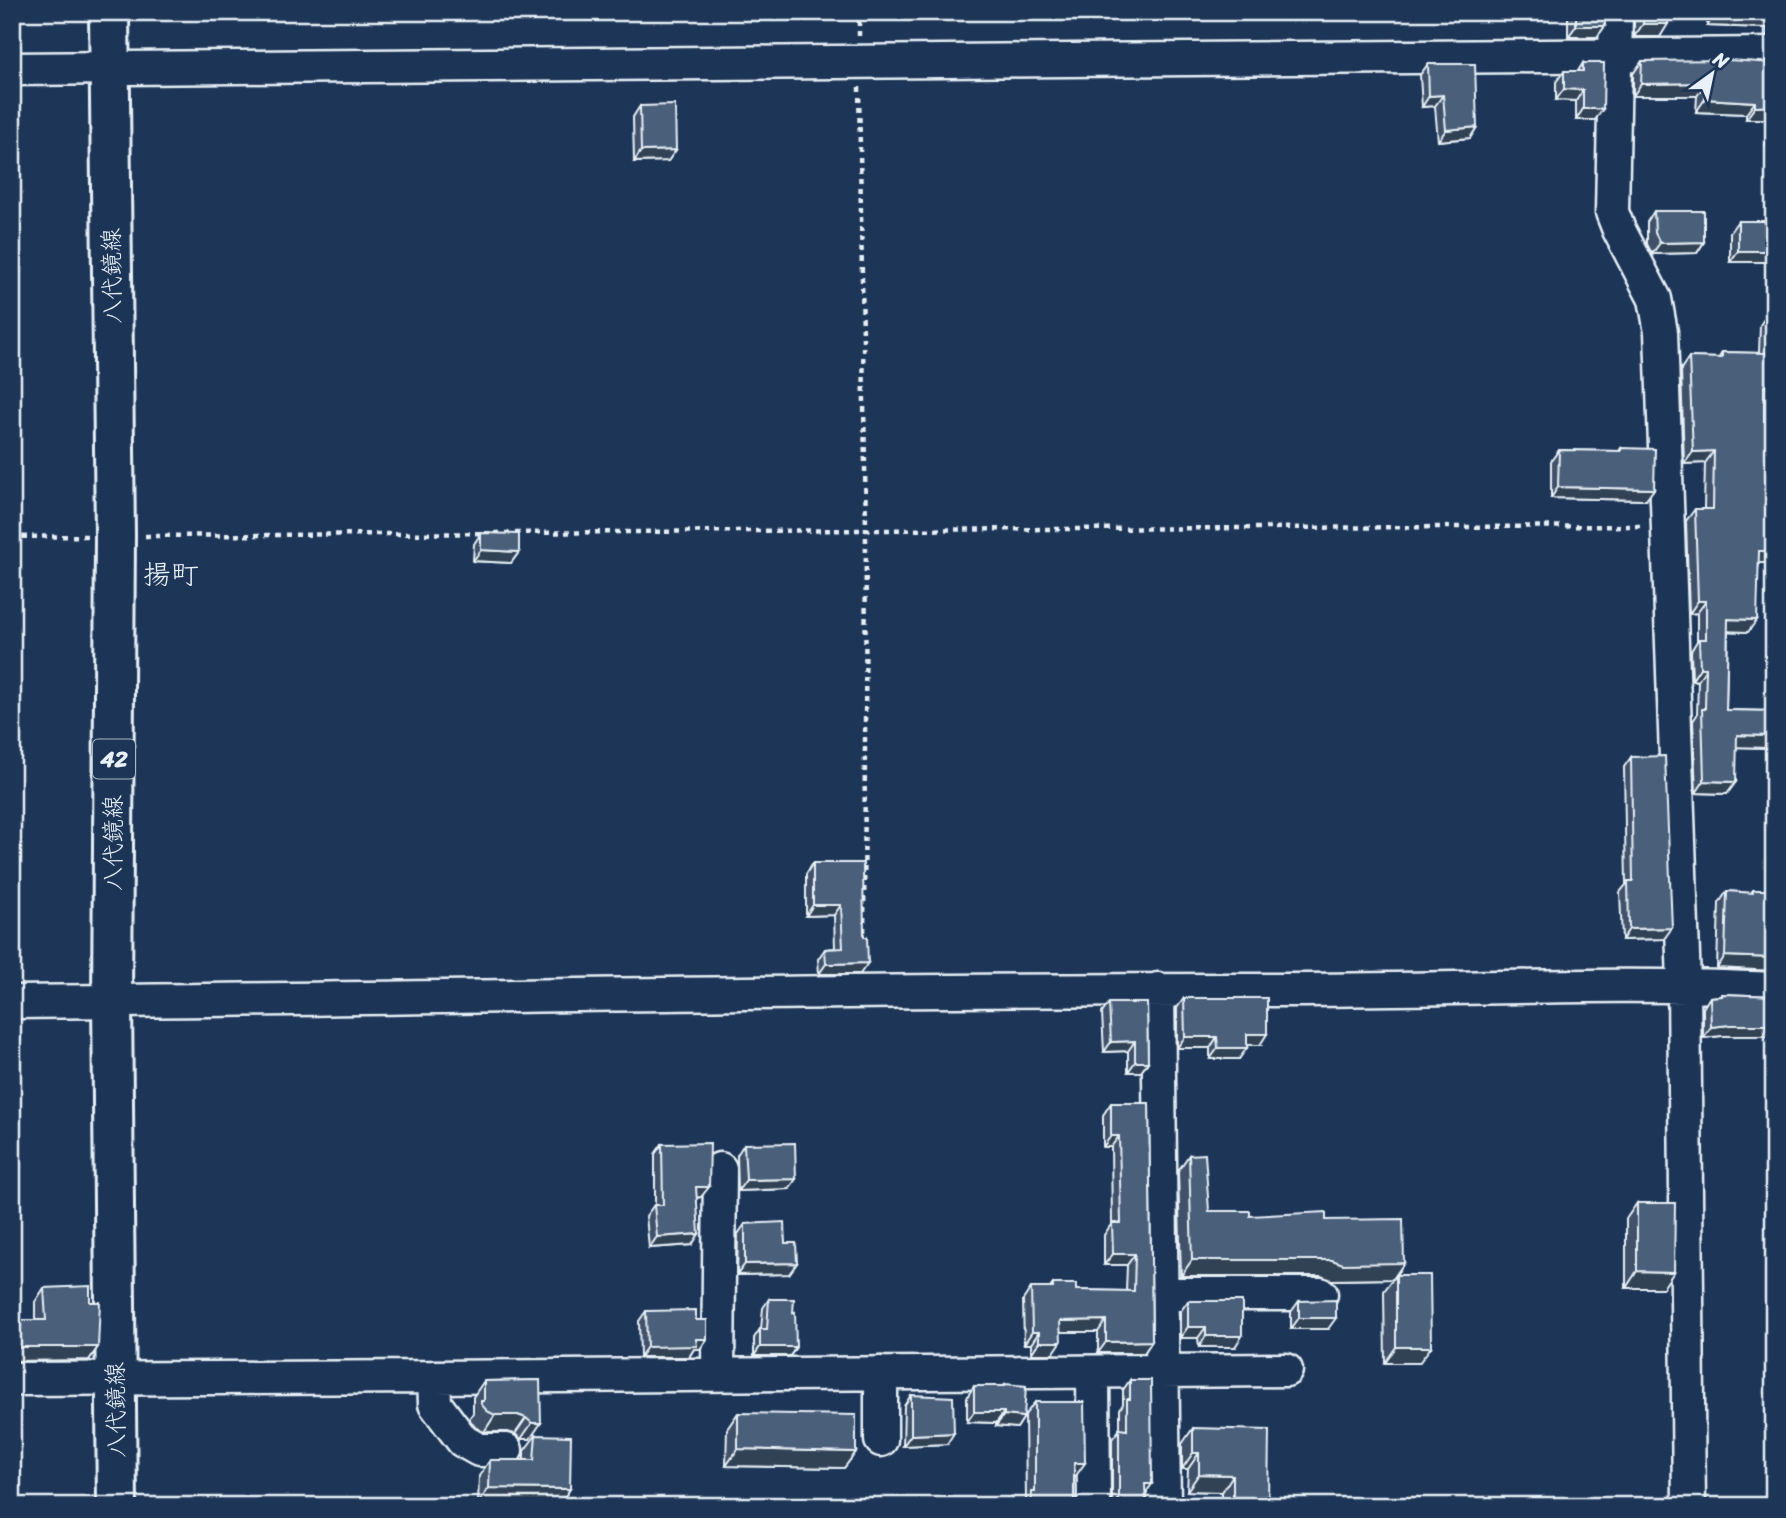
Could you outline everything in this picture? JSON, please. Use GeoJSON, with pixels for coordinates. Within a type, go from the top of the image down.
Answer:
{"type":"FeatureCollection","features":[{"type":"Feature","properties":{"kind":"main road","name":"八代鏡線"},"geometry":{"type":"LineString","coordinates":[[110,12],[115,536],[112,1001],[117,1506]]}},
{"type":"Feature","properties":{"kind":"street"},"geometry":{"type":"LineString","coordinates":[[1616,12],[1612,212],[1655,299],[1661,332],[1684,985],[1689,1506]]}},
{"type":"Feature","properties":{"kind":"street"},"geometry":{"type":"LineString","coordinates":[[12,69],[1774,54]]}},
{"type":"Feature","properties":{"kind":"street"},"geometry":{"type":"LineString","coordinates":[[12,1002],[864,990],[1684,985],[1774,989]]}},
{"type":"Feature","properties":{"kind":"street"},"geometry":{"type":"LineString","coordinates":[[1158,989],[1164,1506]]}},
{"type":"Feature","properties":{"kind":"street"},"geometry":{"type":"LineString","coordinates":[[718,1374],[720,1169]]}},
{"type":"Feature","properties":{"kind":"street"},"geometry":{"type":"LineString","coordinates":[[1163,1294],[1321,1294]]}},
{"type":"Feature","properties":{"kind":"street"},"geometry":{"type":"LineString","coordinates":[[12,1378],[1286,1370]]}},
{"type":"Feature","properties":{"kind":"street"},"geometry":{"type":"LineString","coordinates":[[1093,1372],[1094,1506]]}},
{"type":"Feature","properties":{"kind":"street"},"geometry":{"type":"LineString","coordinates":[[881,1373],[881,1440]]}},
{"type":"Feature","properties":{"kind":"street"},"geometry":{"type":"LineString","coordinates":[[434,1377],[435,1404],[463,1441],[479,1450],[506,1450]]}},
{"type":"Feature","properties":{"kind":"path"},"geometry":{"type":"LineString","coordinates":[[859,12],[866,530],[864,990]]}},
{"type":"Feature","properties":{"kind":"path"},"geometry":{"type":"LineString","coordinates":[[12,537],[1666,526]]}},
{"type":"Feature","properties":{"kind":"building"},"geometry":{"type":"Polygon","coordinates":[[[1576,12],[1605,12],[1605,26],[1576,26],[1576,12]]]}},
{"type":"Feature","properties":{"kind":"building"},"geometry":{"type":"Polygon","coordinates":[[[1643,12],[1668,12],[1668,24],[1643,24],[1643,12]]]}},
{"type":"Feature","properties":{"kind":"building"},"geometry":{"type":"Polygon","coordinates":[[[1774,12],[1774,16],[1716,14],[1774,12]]]}},
{"type":"Feature","properties":{"kind":"building"},"geometry":{"type":"Polygon","coordinates":[[[1729,60],[1774,63],[1774,106],[1755,107],[1755,102],[1705,99],[1706,83],[1641,84],[1642,61],[1729,60]]]}},
{"type":"Feature","properties":{"kind":"building"},"geometry":{"type":"Polygon","coordinates":[[[1583,63],[1604,63],[1603,109],[1583,109],[1583,90],[1564,89],[1564,71],[1583,71],[1583,63]]]}},
{"type":"Feature","properties":{"kind":"building"},"geometry":{"type":"Polygon","coordinates":[[[1428,64],[1475,64],[1477,127],[1446,130],[1443,95],[1429,96],[1428,64]]]}},
{"type":"Feature","properties":{"kind":"building"},"geometry":{"type":"Polygon","coordinates":[[[675,105],[676,150],[641,151],[640,106],[675,105]]]}},
{"type":"Feature","properties":{"kind":"building"},"geometry":{"type":"Polygon","coordinates":[[[1654,211],[1704,211],[1704,242],[1660,243],[1655,233],[1654,211]]]}},
{"type":"Feature","properties":{"kind":"building"},"geometry":{"type":"Polygon","coordinates":[[[1738,221],[1774,221],[1774,251],[1738,251],[1738,221]]]}},
{"type":"Feature","properties":{"kind":"building"},"geometry":{"type":"Polygon","coordinates":[[[1768,313],[1774,313],[1774,387],[1764,386],[1764,421],[1774,422],[1774,551],[1759,551],[1757,620],[1728,619],[1726,710],[1774,711],[1774,736],[1737,735],[1736,782],[1704,781],[1702,709],[1705,709],[1706,668],[1700,668],[1699,639],[1706,639],[1706,601],[1698,601],[1695,509],[1713,509],[1714,451],[1693,452],[1689,357],[1722,358],[1722,352],[1768,353],[1768,313]]]}},
{"type":"Feature","properties":{"kind":"building"},"geometry":{"type":"Polygon","coordinates":[[[1621,448],[1655,449],[1654,489],[1558,487],[1559,450],[1621,451],[1621,448]]]}},
{"type":"Feature","properties":{"kind":"building"},"geometry":{"type":"Polygon","coordinates":[[[481,533],[519,534],[519,552],[481,550],[481,533]]]}},
{"type":"Feature","properties":{"kind":"building"},"geometry":{"type":"Polygon","coordinates":[[[1665,756],[1672,928],[1629,929],[1628,881],[1633,881],[1631,757],[1665,756]]]}},
{"type":"Feature","properties":{"kind":"building"},"geometry":{"type":"Polygon","coordinates":[[[813,863],[863,863],[864,937],[867,937],[868,963],[826,964],[825,949],[843,948],[841,905],[813,905],[813,863]]]}},
{"type":"Feature","properties":{"kind":"building"},"geometry":{"type":"Polygon","coordinates":[[[1753,890],[1774,890],[1774,958],[1725,956],[1727,891],[1753,893],[1753,890]]]}},
{"type":"Feature","properties":{"kind":"building"},"geometry":{"type":"Polygon","coordinates":[[[1722,994],[1774,996],[1774,1025],[1711,1027],[1710,997],[1722,994]]]}},
{"type":"Feature","properties":{"kind":"building"},"geometry":{"type":"Polygon","coordinates":[[[1184,998],[1267,998],[1267,1034],[1247,1034],[1247,1048],[1218,1048],[1217,1037],[1185,1037],[1184,998]]]}},
{"type":"Feature","properties":{"kind":"building"},"geometry":{"type":"Polygon","coordinates":[[[1109,1003],[1147,1003],[1148,1062],[1135,1062],[1135,1041],[1111,1042],[1109,1003]]]}},
{"type":"Feature","properties":{"kind":"building"},"geometry":{"type":"Polygon","coordinates":[[[1111,1103],[1149,1103],[1152,1341],[1106,1342],[1106,1320],[1060,1321],[1061,1342],[1039,1342],[1039,1332],[1032,1332],[1031,1288],[1076,1284],[1076,1290],[1134,1291],[1135,1254],[1113,1254],[1112,1223],[1121,1223],[1119,1136],[1111,1136],[1111,1103]]]}},
{"type":"Feature","properties":{"kind":"building"},"geometry":{"type":"Polygon","coordinates":[[[710,1143],[709,1187],[696,1187],[699,1234],[657,1237],[654,1205],[663,1205],[662,1144],[710,1143]]]}},
{"type":"Feature","properties":{"kind":"building"},"geometry":{"type":"Polygon","coordinates":[[[795,1143],[796,1179],[746,1180],[744,1144],[795,1143]]]}},
{"type":"Feature","properties":{"kind":"building"},"geometry":{"type":"Polygon","coordinates":[[[1205,1154],[1209,1211],[1250,1211],[1250,1216],[1326,1212],[1326,1220],[1403,1219],[1404,1263],[1192,1260],[1189,1155],[1205,1154]]]}},
{"type":"Feature","properties":{"kind":"building"},"geometry":{"type":"Polygon","coordinates":[[[1637,1203],[1675,1203],[1674,1272],[1637,1271],[1637,1203]]]}},
{"type":"Feature","properties":{"kind":"building"},"geometry":{"type":"Polygon","coordinates":[[[784,1222],[785,1243],[796,1243],[797,1263],[745,1264],[745,1224],[784,1222]]]}},
{"type":"Feature","properties":{"kind":"building"},"geometry":{"type":"Polygon","coordinates":[[[1396,1275],[1430,1275],[1431,1347],[1396,1347],[1396,1275]]]}},
{"type":"Feature","properties":{"kind":"building"},"geometry":{"type":"Polygon","coordinates":[[[90,1286],[90,1302],[100,1302],[98,1347],[21,1347],[12,1350],[12,1320],[46,1320],[44,1288],[90,1286]]]}},
{"type":"Feature","properties":{"kind":"building"},"geometry":{"type":"Polygon","coordinates":[[[769,1299],[794,1299],[796,1347],[760,1347],[760,1329],[767,1329],[769,1299]]]}},
{"type":"Feature","properties":{"kind":"building"},"geometry":{"type":"Polygon","coordinates":[[[1336,1300],[1336,1318],[1299,1318],[1299,1301],[1336,1300]]]}},
{"type":"Feature","properties":{"kind":"building"},"geometry":{"type":"Polygon","coordinates":[[[1188,1301],[1242,1301],[1242,1336],[1206,1336],[1206,1327],[1188,1327],[1188,1301]]]}},
{"type":"Feature","properties":{"kind":"building"},"geometry":{"type":"Polygon","coordinates":[[[696,1310],[696,1320],[707,1320],[707,1339],[696,1339],[697,1346],[647,1347],[646,1311],[696,1310]]]}},
{"type":"Feature","properties":{"kind":"building"},"geometry":{"type":"Polygon","coordinates":[[[540,1380],[541,1423],[532,1423],[518,1415],[495,1415],[481,1404],[481,1401],[484,1401],[484,1381],[540,1380]]]}},
{"type":"Feature","properties":{"kind":"building"},"geometry":{"type":"Polygon","coordinates":[[[1130,1380],[1151,1380],[1152,1484],[1145,1484],[1146,1506],[1116,1506],[1119,1497],[1119,1429],[1127,1430],[1130,1380]]]}},
{"type":"Feature","properties":{"kind":"building"},"geometry":{"type":"Polygon","coordinates":[[[974,1386],[1026,1386],[1024,1417],[1004,1415],[1004,1412],[974,1412],[974,1386]]]}},
{"type":"Feature","properties":{"kind":"building"},"geometry":{"type":"Polygon","coordinates":[[[911,1395],[953,1397],[954,1433],[911,1435],[911,1395]]]}},
{"type":"Feature","properties":{"kind":"building"},"geometry":{"type":"Polygon","coordinates":[[[1035,1402],[1084,1402],[1085,1463],[1074,1463],[1074,1506],[1031,1506],[1032,1492],[1035,1492],[1035,1402]]]}},
{"type":"Feature","properties":{"kind":"building"},"geometry":{"type":"Polygon","coordinates":[[[738,1413],[856,1415],[856,1452],[738,1449],[738,1413]]]}},
{"type":"Feature","properties":{"kind":"building"},"geometry":{"type":"Polygon","coordinates":[[[1193,1428],[1269,1430],[1268,1503],[1291,1503],[1291,1506],[1233,1506],[1233,1475],[1199,1474],[1199,1453],[1193,1453],[1193,1428]]]}},
{"type":"Feature","properties":{"kind":"building"},"geometry":{"type":"Polygon","coordinates":[[[536,1435],[571,1436],[570,1489],[489,1488],[490,1460],[534,1460],[536,1435]]]}},
{"type":"Feature","properties":{"kind":"district","name":"揚町"},"geometry":{"type":"Point","coordinates":[171,574]}}]}
